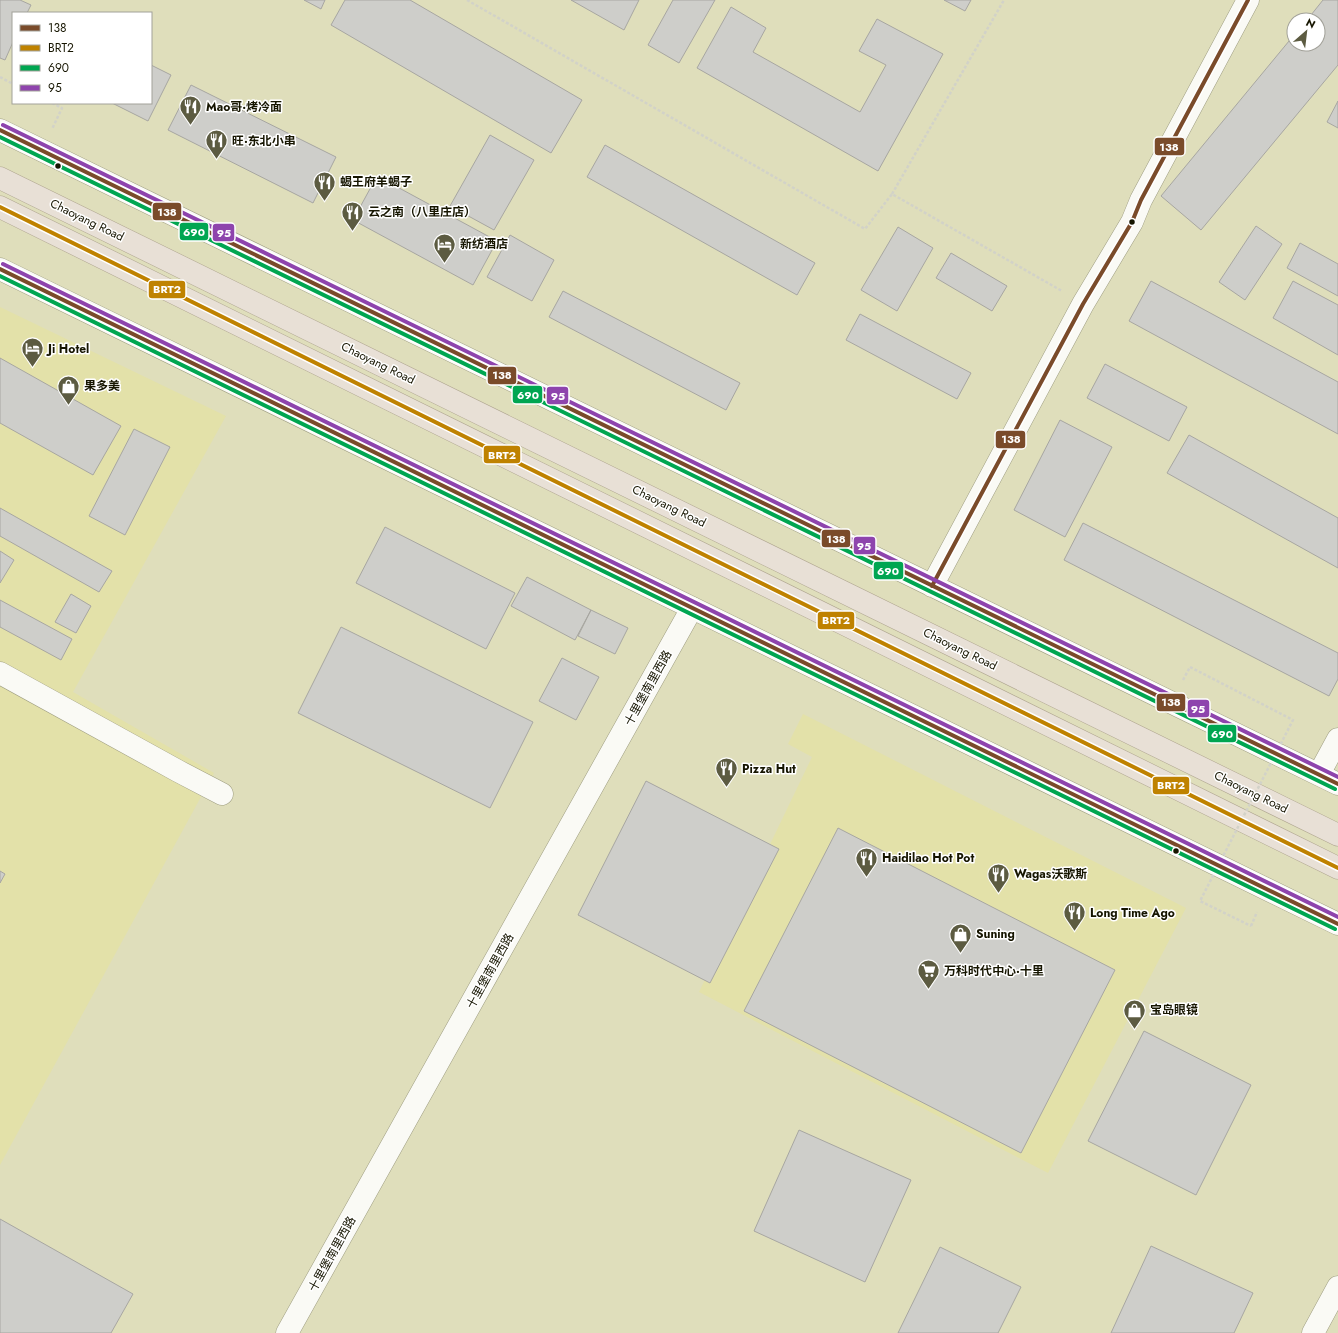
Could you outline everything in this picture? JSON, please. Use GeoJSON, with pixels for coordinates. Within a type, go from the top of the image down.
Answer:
{"type":"FeatureCollection","features":[{"type":"Feature","properties":{"kind":"highway","name":"Chaoyang Road"},"geometry":{"type":"LineString","coordinates":[[0,178],[1338,835]]}},
{"type":"Feature","properties":{"kind":"highway"},"geometry":{"type":"LineString","coordinates":[[0,207],[1338,868]]}},
{"type":"Feature","properties":{"kind":"street"},"geometry":{"type":"LineString","coordinates":[[932,586],[1083,304],[1132,222],[1145,193],[1248,0]]}},
{"type":"Feature","properties":{"kind":"street"},"geometry":{"type":"LineString","coordinates":[[0,130],[1338,784]]}},
{"type":"Feature","properties":{"kind":"street"},"geometry":{"type":"LineString","coordinates":[[0,269],[1338,924]]}},
{"type":"Feature","properties":{"kind":"street","name":"十里堡南里西路"},"geometry":{"type":"LineString","coordinates":[[287,1333],[692,608]]}},
{"type":"Feature","properties":{"kind":"street"},"geometry":{"type":"LineString","coordinates":[[0,673],[171,768],[222,794]]}},
{"type":"Feature","properties":{"kind":"street"},"geometry":{"type":"LineString","coordinates":[[1319,774],[1338,739]]}},
{"type":"Feature","properties":{"kind":"street"},"geometry":{"type":"LineString","coordinates":[[1313,1333],[1338,1287]]}},
{"type":"Feature","properties":{"kind":"path"},"geometry":{"type":"LineString","coordinates":[[467,0],[865,229],[892,194],[1004,0]]}},
{"type":"Feature","properties":{"kind":"path"},"geometry":{"type":"LineString","coordinates":[[0,77],[12,83]]}},
{"type":"Feature","properties":{"kind":"path"},"geometry":{"type":"LineString","coordinates":[[54,104],[62,108]]}},
{"type":"Feature","properties":{"kind":"path"},"geometry":{"type":"LineString","coordinates":[[892,194],[1083,304]]}},
{"type":"Feature","properties":{"kind":"path"},"geometry":{"type":"LineString","coordinates":[[1190,667],[1294,720],[1200,901],[1251,926]]}},
{"type":"Feature","properties":{"kind":"shaded area"},"geometry":{"type":"Polygon","coordinates":[[[0,307],[226,416],[73,692],[214,773],[0,1165],[0,307]]]}},
{"type":"Feature","properties":{"kind":"shaded area","name":"万科时代中心·十里"},"geometry":{"type":"Polygon","coordinates":[[[803,714],[1186,908],[1048,1173],[699,992],[812,757],[788,744],[803,714]]]}},
{"type":"Feature","properties":{"kind":"building"},"geometry":{"type":"Polygon","coordinates":[[[0,0],[20,0],[31,5],[28,12],[12,12],[12,44],[5,60],[0,58],[0,0]]]}},
{"type":"Feature","properties":{"kind":"building"},"geometry":{"type":"Polygon","coordinates":[[[304,0],[325,0],[321,9],[304,0]]]}},
{"type":"Feature","properties":{"kind":"building"},"geometry":{"type":"Polygon","coordinates":[[[345,0],[410,0],[582,100],[551,153],[331,25],[345,0]]]}},
{"type":"Feature","properties":{"kind":"building"},"geometry":{"type":"Polygon","coordinates":[[[571,0],[639,0],[624,30],[571,0]]]}},
{"type":"Feature","properties":{"kind":"building"},"geometry":{"type":"Polygon","coordinates":[[[673,0],[715,0],[679,63],[648,45],[673,0]]]}},
{"type":"Feature","properties":{"kind":"building"},"geometry":{"type":"Polygon","coordinates":[[[944,0],[971,0],[965,11],[944,0]]]}},
{"type":"Feature","properties":{"kind":"building"},"geometry":{"type":"Polygon","coordinates":[[[1323,0],[1338,0],[1338,65],[1201,230],[1161,196],[1286,45],[1286,52],[1326,52],[1326,12],[1313,12],[1323,0]]]}},
{"type":"Feature","properties":{"kind":"building"},"geometry":{"type":"Polygon","coordinates":[[[731,7],[766,28],[753,52],[860,112],[886,65],[859,51],[877,19],[943,54],[878,171],[697,68],[731,7]]]}},
{"type":"Feature","properties":{"kind":"building"},"geometry":{"type":"Polygon","coordinates":[[[152,66],[171,75],[148,121],[114,104],[152,104],[152,66]]]}},
{"type":"Feature","properties":{"kind":"building"},"geometry":{"type":"Polygon","coordinates":[[[191,85],[336,157],[313,203],[168,130],[191,85]]]}},
{"type":"Feature","properties":{"kind":"building"},"geometry":{"type":"Polygon","coordinates":[[[1338,101],[1338,128],[1327,122],[1338,101]]]}},
{"type":"Feature","properties":{"kind":"building"},"geometry":{"type":"Polygon","coordinates":[[[490,135],[534,160],[494,230],[450,206],[490,135]]]}},
{"type":"Feature","properties":{"kind":"building"},"geometry":{"type":"Polygon","coordinates":[[[605,145],[815,263],[797,295],[587,177],[605,145]]]}},
{"type":"Feature","properties":{"kind":"building"},"geometry":{"type":"Polygon","coordinates":[[[377,176],[497,241],[473,285],[353,220],[377,176]]]}},
{"type":"Feature","properties":{"kind":"building"},"geometry":{"type":"Polygon","coordinates":[[[1256,226],[1282,244],[1245,300],[1219,282],[1256,226]]]}},
{"type":"Feature","properties":{"kind":"building"},"geometry":{"type":"Polygon","coordinates":[[[898,227],[933,248],[897,311],[861,290],[898,227]]]}},
{"type":"Feature","properties":{"kind":"building"},"geometry":{"type":"Polygon","coordinates":[[[510,235],[554,260],[532,301],[487,277],[510,235]]]}},
{"type":"Feature","properties":{"kind":"building"},"geometry":{"type":"Polygon","coordinates":[[[1300,243],[1338,264],[1338,296],[1287,268],[1300,243]]]}},
{"type":"Feature","properties":{"kind":"building"},"geometry":{"type":"Polygon","coordinates":[[[951,253],[1007,286],[992,311],[936,278],[951,253]]]}},
{"type":"Feature","properties":{"kind":"building"},"geometry":{"type":"Polygon","coordinates":[[[1151,281],[1338,382],[1338,434],[1129,321],[1151,281]]]}},
{"type":"Feature","properties":{"kind":"building"},"geometry":{"type":"Polygon","coordinates":[[[1293,281],[1338,305],[1338,355],[1273,318],[1293,281]]]}},
{"type":"Feature","properties":{"kind":"building"},"geometry":{"type":"Polygon","coordinates":[[[563,291],[740,383],[726,410],[549,317],[563,291]]]}},
{"type":"Feature","properties":{"kind":"building"},"geometry":{"type":"Polygon","coordinates":[[[860,314],[971,373],[957,399],[846,340],[860,314]]]}},
{"type":"Feature","properties":{"kind":"building"},"geometry":{"type":"Polygon","coordinates":[[[0,358],[121,426],[93,475],[0,423],[0,358]]]}},
{"type":"Feature","properties":{"kind":"building"},"geometry":{"type":"Polygon","coordinates":[[[1105,364],[1187,407],[1169,441],[1087,398],[1105,364]]]}},
{"type":"Feature","properties":{"kind":"building"},"geometry":{"type":"Polygon","coordinates":[[[1060,420],[1112,447],[1065,537],[1014,510],[1060,420]]]}},
{"type":"Feature","properties":{"kind":"building"},"geometry":{"type":"Polygon","coordinates":[[[134,429],[170,447],[125,535],[89,516],[134,429]]]}},
{"type":"Feature","properties":{"kind":"building"},"geometry":{"type":"Polygon","coordinates":[[[1189,435],[1338,518],[1338,568],[1167,473],[1189,435]]]}},
{"type":"Feature","properties":{"kind":"building"},"geometry":{"type":"Polygon","coordinates":[[[0,508],[112,571],[99,592],[0,536],[0,508]]]}},
{"type":"Feature","properties":{"kind":"building"},"geometry":{"type":"Polygon","coordinates":[[[1083,523],[1338,653],[1338,679],[1329,696],[1064,560],[1083,523]]]}},
{"type":"Feature","properties":{"kind":"building"},"geometry":{"type":"Polygon","coordinates":[[[385,527],[515,593],[486,649],[356,583],[385,527]]]}},
{"type":"Feature","properties":{"kind":"building"},"geometry":{"type":"Polygon","coordinates":[[[0,551],[14,560],[0,583],[0,551]]]}},
{"type":"Feature","properties":{"kind":"building"},"geometry":{"type":"Polygon","coordinates":[[[527,577],[591,610],[575,640],[511,606],[527,577]]]}},
{"type":"Feature","properties":{"kind":"building"},"geometry":{"type":"Polygon","coordinates":[[[71,594],[91,606],[76,633],[55,622],[71,594]]]}},
{"type":"Feature","properties":{"kind":"building"},"geometry":{"type":"Polygon","coordinates":[[[0,600],[72,639],[61,660],[0,627],[0,600]]]}},
{"type":"Feature","properties":{"kind":"building"},"geometry":{"type":"Polygon","coordinates":[[[591,610],[628,628],[615,654],[578,636],[591,610]]]}},
{"type":"Feature","properties":{"kind":"building"},"geometry":{"type":"Polygon","coordinates":[[[341,627],[533,722],[490,808],[298,713],[341,627]]]}},
{"type":"Feature","properties":{"kind":"building"},"geometry":{"type":"Polygon","coordinates":[[[562,658],[599,677],[576,720],[539,701],[562,658]]]}},
{"type":"Feature","properties":{"kind":"building"},"geometry":{"type":"Polygon","coordinates":[[[646,781],[779,849],[710,983],[578,915],[646,781]]]}},
{"type":"Feature","properties":{"kind":"building","name":"万科时代中心·十里"},"geometry":{"type":"Polygon","coordinates":[[[838,828],[1115,970],[1021,1153],[744,1011],[838,828]]]}},
{"type":"Feature","properties":{"kind":"building"},"geometry":{"type":"Polygon","coordinates":[[[0,871],[5,874],[0,883],[0,871]]]}},
{"type":"Feature","properties":{"kind":"building"},"geometry":{"type":"Polygon","coordinates":[[[1144,1031],[1251,1085],[1196,1195],[1088,1141],[1144,1031]]]}},
{"type":"Feature","properties":{"kind":"building"},"geometry":{"type":"Polygon","coordinates":[[[799,1130],[911,1180],[865,1282],[754,1231],[799,1130]]]}},
{"type":"Feature","properties":{"kind":"building"},"geometry":{"type":"Polygon","coordinates":[[[0,1219],[133,1294],[111,1333],[0,1333],[0,1219]]]}},
{"type":"Feature","properties":{"kind":"building"},"geometry":{"type":"Polygon","coordinates":[[[1151,1246],[1253,1293],[1234,1333],[1111,1333],[1151,1246]]]}},
{"type":"Feature","properties":{"kind":"building"},"geometry":{"type":"Polygon","coordinates":[[[940,1247],[1021,1287],[998,1333],[898,1333],[940,1247]]]}},
{"type":"Feature","properties":{"kind":"transit line","name":"138"},"geometry":{"type":"LineString","coordinates":[[932,586],[1083,304],[1132,222],[1141,200],[1248,0]]}},
{"type":"Feature","properties":{"kind":"transit line","name":"95"},"geometry":{"type":"LineString","coordinates":[[3,125],[1338,777]]}},
{"type":"Feature","properties":{"kind":"transit line","name":"138"},"geometry":{"type":"LineString","coordinates":[[0,130],[1338,784]]}},
{"type":"Feature","properties":{"kind":"transit line","name":"690"},"geometry":{"type":"LineString","coordinates":[[0,137],[1335,789]]}},
{"type":"Feature","properties":{"kind":"transit line","name":"BRT2"},"geometry":{"type":"LineString","coordinates":[[0,207],[1338,868]]}},
{"type":"Feature","properties":{"kind":"transit line","name":"95"},"geometry":{"type":"LineString","coordinates":[[3,264],[1338,917]]}},
{"type":"Feature","properties":{"kind":"transit line","name":"138"},"geometry":{"type":"LineString","coordinates":[[0,269],[1338,924]]}},
{"type":"Feature","properties":{"kind":"transit line","name":"690"},"geometry":{"type":"LineString","coordinates":[[0,276],[1335,929]]}},
{"type":"Feature","properties":{"kind":"place","name":"Mao哥·烤冷面"},"geometry":{"type":"Point","coordinates":[190,126]}},
{"type":"Feature","properties":{"kind":"place","name":"旺·东北小串"},"geometry":{"type":"Point","coordinates":[217,160]}},
{"type":"Feature","properties":{"kind":"place","name":"蝎王府羊蝎子"},"geometry":{"type":"Point","coordinates":[324,202]}},
{"type":"Feature","properties":{"kind":"place","name":"云之南（八里庄店）"},"geometry":{"type":"Point","coordinates":[353,232]}},
{"type":"Feature","properties":{"kind":"place","name":"新纺酒店"},"geometry":{"type":"Point","coordinates":[445,264]}},
{"type":"Feature","properties":{"kind":"place","name":"Ji Hotel"},"geometry":{"type":"Point","coordinates":[33,368]}},
{"type":"Feature","properties":{"kind":"place","name":"果多美"},"geometry":{"type":"Point","coordinates":[68,406]}},
{"type":"Feature","properties":{"kind":"place","name":"Pizza Hut"},"geometry":{"type":"Point","coordinates":[727,788]}},
{"type":"Feature","properties":{"kind":"place","name":"Haidilao Hot Pot"},"geometry":{"type":"Point","coordinates":[866,878]}},
{"type":"Feature","properties":{"kind":"place","name":"Wagas沃歌斯"},"geometry":{"type":"Point","coordinates":[998,894]}},
{"type":"Feature","properties":{"kind":"place","name":"Long Time Ago"},"geometry":{"type":"Point","coordinates":[1075,932]}},
{"type":"Feature","properties":{"kind":"place","name":"Suning"},"geometry":{"type":"Point","coordinates":[961,954]}},
{"type":"Feature","properties":{"kind":"place","name":"万科时代中心·十里"},"geometry":{"type":"Point","coordinates":[929,990]}},
{"type":"Feature","properties":{"kind":"place","name":"宝岛眼镜"},"geometry":{"type":"Point","coordinates":[1135,1030]}}]}
